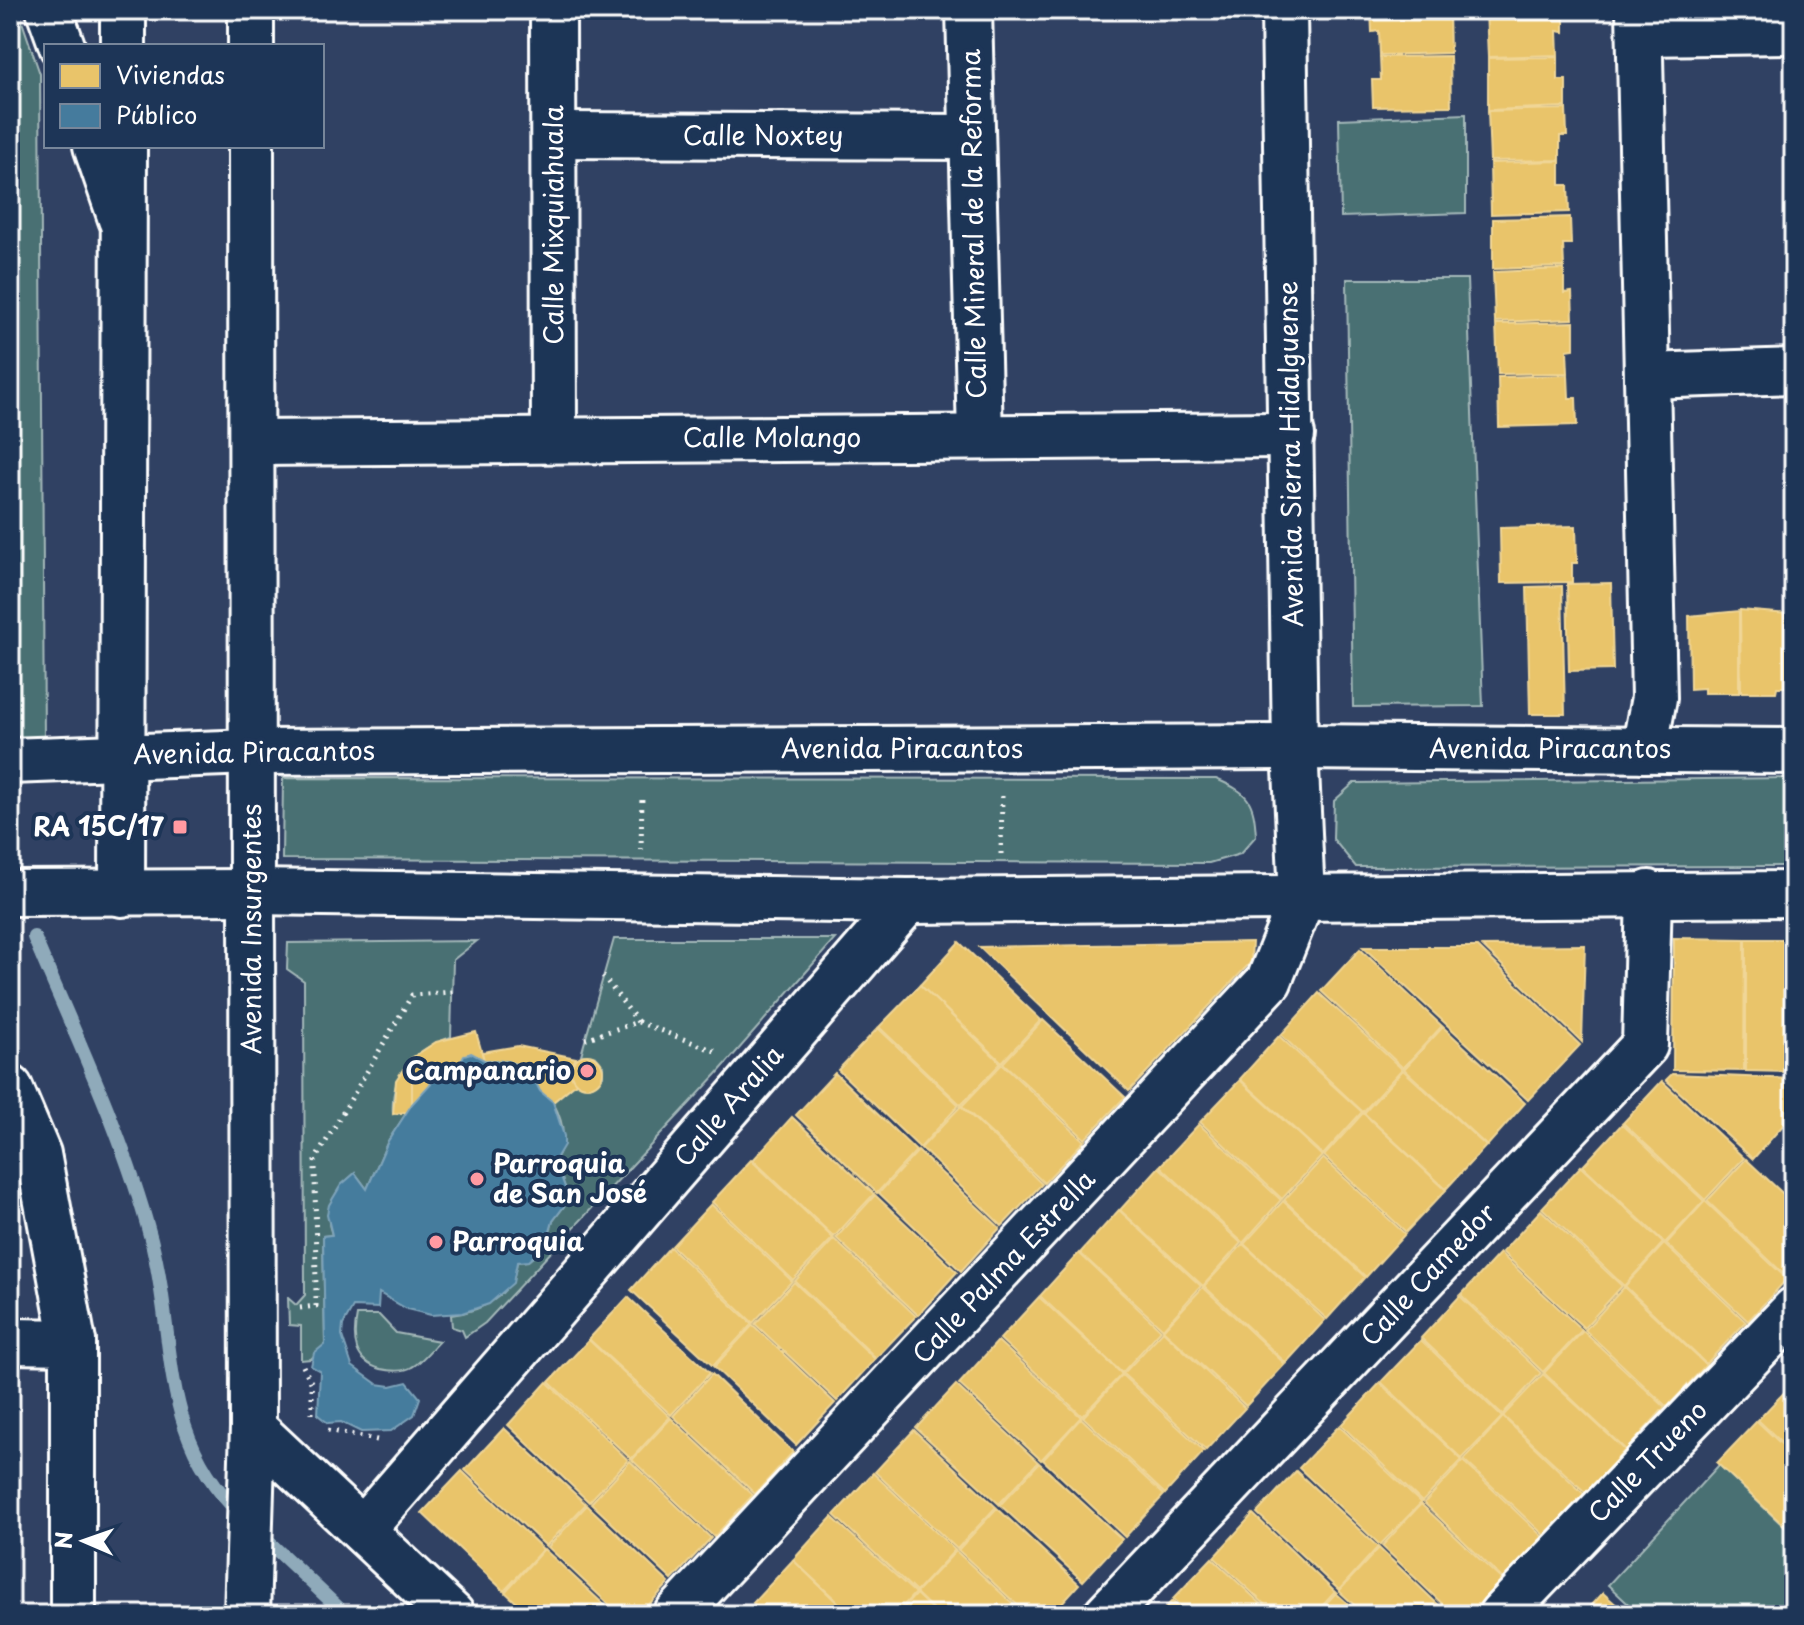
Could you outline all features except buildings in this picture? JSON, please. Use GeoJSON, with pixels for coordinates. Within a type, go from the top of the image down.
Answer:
{"type":"FeatureCollection","features":[{"type":"Feature","properties":{"kind":"street"},"geometry":{"type":"LineString","coordinates":[[49,10],[61,44]]}},
{"type":"Feature","properties":{"kind":"street"},"geometry":{"type":"LineString","coordinates":[[123,10],[123,44]]}},
{"type":"Feature","properties":{"kind":"street"},"geometry":{"type":"LineString","coordinates":[[251,10],[251,44]]}},
{"type":"Feature","properties":{"kind":"street","name":"Calle Mixquiahuala"},"geometry":{"type":"LineString","coordinates":[[553,10],[554,440]]}},
{"type":"Feature","properties":{"kind":"street","name":"Calle Mineral de la Reforma"},"geometry":{"type":"LineString","coordinates":[[969,10],[980,437]]}},
{"type":"Feature","properties":{"kind":"street","name":"Avenida Sierra Hidalguense"},"geometry":{"type":"LineString","coordinates":[[1284,10],[1295,747],[1302,898]]}},
{"type":"Feature","properties":{"kind":"street"},"geometry":{"type":"LineString","coordinates":[[1644,750],[1654,698],[1640,22],[1794,31]]}},
{"type":"Feature","properties":{"kind":"street","name":"Calle Noxtey"},"geometry":{"type":"LineString","coordinates":[[554,135],[972,137]]}},
{"type":"Feature","properties":{"kind":"street"},"geometry":{"type":"LineString","coordinates":[[97,148],[124,228]]}},
{"type":"Feature","properties":{"kind":"street"},"geometry":{"type":"LineString","coordinates":[[122,894],[124,148]]}},
{"type":"Feature","properties":{"kind":"street","name":"Avenida Insurgentes"},"geometry":{"type":"LineString","coordinates":[[247,1608],[252,1445],[251,148]]}},
{"type":"Feature","properties":{"kind":"street"},"geometry":{"type":"LineString","coordinates":[[1647,376],[1794,371]]}},
{"type":"Feature","properties":{"kind":"street","name":"Calle Molango"},"geometry":{"type":"LineString","coordinates":[[252,443],[1292,435]]}},
{"type":"Feature","properties":{"kind":"street","name":"Avenida Piracantos"},"geometry":{"type":"LineString","coordinates":[[10,761],[252,752],[1295,747],[1794,751]]}},
{"type":"Feature","properties":{"kind":"street"},"geometry":{"type":"LineString","coordinates":[[10,893],[252,892],[908,901],[1794,894]]}},
{"type":"Feature","properties":{"kind":"street","name":"Calle Camedor"},"geometry":{"type":"LineString","coordinates":[[1106,1615],[1645,1045],[1649,893]]}},
{"type":"Feature","properties":{"kind":"street","name":"Calle Palma Estrella"},"geometry":{"type":"LineString","coordinates":[[676,1615],[1269,981],[1302,898]]}},
{"type":"Feature","properties":{"kind":"street","name":"Calle Aralia"},"geometry":{"type":"LineString","coordinates":[[362,1530],[908,901]]}},
{"type":"Feature","properties":{"kind":"street"},"geometry":{"type":"LineString","coordinates":[[10,1088],[38,1154],[73,1342],[73,1615]]}},
{"type":"Feature","properties":{"kind":"street","name":"Calle Trueno"},"geometry":{"type":"LineString","coordinates":[[1501,1615],[1794,1310]]}},
{"type":"Feature","properties":{"kind":"street"},"geometry":{"type":"LineString","coordinates":[[10,1341],[73,1342]]}},
{"type":"Feature","properties":{"kind":"street"},"geometry":{"type":"LineString","coordinates":[[252,1445],[362,1530],[452,1615]]}},
{"type":"Feature","properties":{"kind":"path"},"geometry":{"type":"LineString","coordinates":[[1001,899],[1003,749]]}},
{"type":"Feature","properties":{"kind":"path"},"geometry":{"type":"LineString","coordinates":[[640,899],[643,750]]}},
{"type":"Feature","properties":{"kind":"path"},"geometry":{"type":"LineString","coordinates":[[603,976],[638,1022],[722,1053]]}},
{"type":"Feature","properties":{"kind":"path"},"geometry":{"type":"LineString","coordinates":[[293,1308],[316,1306],[315,1160],[412,995],[453,992]]}},
{"type":"Feature","properties":{"kind":"path"},"geometry":{"type":"LineString","coordinates":[[585,1039],[638,1022]]}},
{"type":"Feature","properties":{"kind":"green space"},"geometry":{"type":"Polygon","coordinates":[[[10,10],[18,10],[40,74],[44,743],[10,742],[10,10]]]}},
{"type":"Feature","properties":{"kind":"green space"},"geometry":{"type":"Polygon","coordinates":[[[1466,114],[1466,213],[1341,217],[1339,119],[1466,114]]]}},
{"type":"Feature","properties":{"kind":"green space"},"geometry":{"type":"Polygon","coordinates":[[[1347,279],[1467,279],[1483,706],[1353,707],[1347,279]]]}},
{"type":"Feature","properties":{"kind":"green space"},"geometry":{"type":"Polygon","coordinates":[[[283,778],[1216,779],[1248,799],[1254,814],[1256,836],[1240,854],[1209,863],[282,859],[283,778]]]}},
{"type":"Feature","properties":{"kind":"green space"},"geometry":{"type":"Polygon","coordinates":[[[1794,778],[1794,866],[1356,867],[1333,839],[1334,801],[1354,783],[1794,778]]]}},
{"type":"Feature","properties":{"kind":"green space"},"geometry":{"type":"Polygon","coordinates":[[[614,939],[835,939],[717,1074],[485,1323],[465,1337],[462,1330],[452,1327],[451,1315],[474,1310],[502,1293],[514,1274],[517,1262],[528,1261],[546,1246],[553,1221],[565,1205],[566,1190],[555,1160],[562,1146],[563,1131],[553,1102],[576,1083],[591,1086],[603,1076],[603,1066],[596,1057],[581,1055],[614,939]]]}},
{"type":"Feature","properties":{"kind":"green space"},"geometry":{"type":"Polygon","coordinates":[[[477,941],[453,960],[451,1037],[416,1056],[400,1075],[393,1099],[393,1114],[407,1112],[388,1141],[367,1189],[355,1173],[332,1201],[329,1226],[332,1235],[323,1236],[325,1344],[311,1359],[301,1360],[301,1326],[289,1325],[288,1298],[296,1305],[305,1295],[304,981],[287,969],[288,943],[477,941]]]}},
{"type":"Feature","properties":{"kind":"green space"},"geometry":{"type":"Polygon","coordinates":[[[357,1315],[379,1315],[396,1333],[439,1341],[409,1369],[381,1369],[365,1361],[357,1349],[357,1315]]]}},
{"type":"Feature","properties":{"kind":"green space"},"geometry":{"type":"Polygon","coordinates":[[[1719,1465],[1794,1536],[1794,1615],[1640,1615],[1608,1585],[1719,1465]]]}},
{"type":"Feature","properties":{"kind":"waterway"},"geometry":{"type":"LineString","coordinates":[[34,937],[98,1086],[140,1200],[159,1277],[174,1385],[183,1419],[195,1452],[215,1484],[242,1516]]}},
{"type":"Feature","properties":{"kind":"waterway"},"geometry":{"type":"LineString","coordinates":[[260,1534],[346,1615]]}},
{"type":"Feature","properties":{"kind":"place","name":"RA 15C/17"},"geometry":{"type":"Point","coordinates":[180,827]}},
{"type":"Feature","properties":{"kind":"place","name":"Campanario"},"geometry":{"type":"Point","coordinates":[587,1071]}},
{"type":"Feature","properties":{"kind":"place","name":"Parroquia de San José"},"geometry":{"type":"Point","coordinates":[477,1179]}},
{"type":"Feature","properties":{"kind":"place","name":"Parroquia"},"geometry":{"type":"Point","coordinates":[436,1242]}}]}
